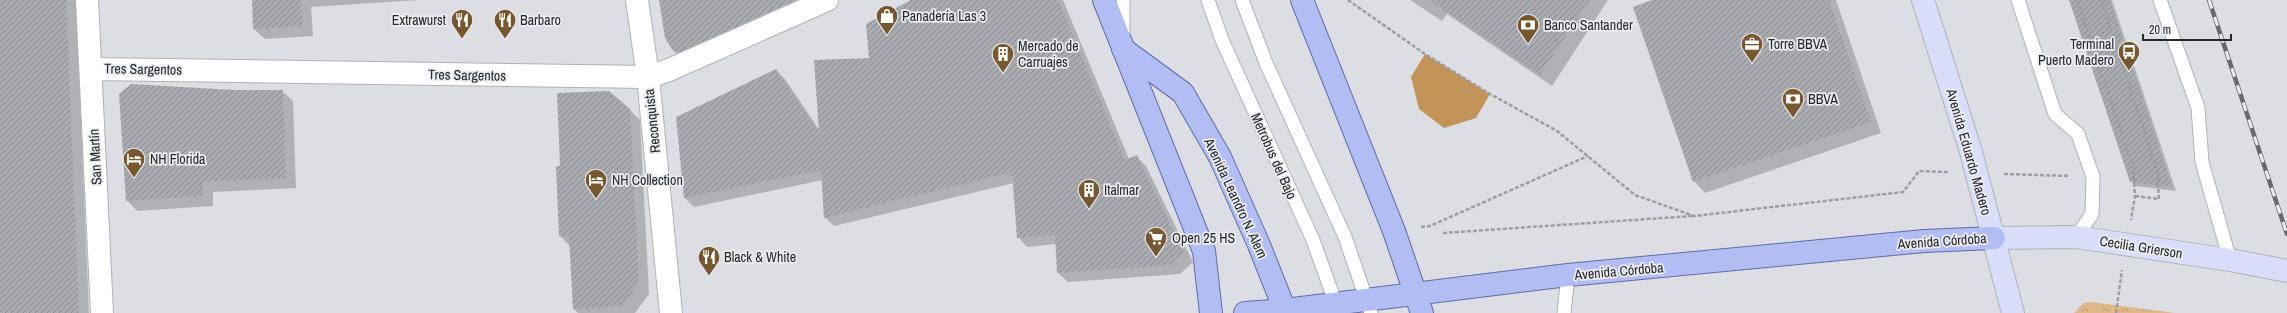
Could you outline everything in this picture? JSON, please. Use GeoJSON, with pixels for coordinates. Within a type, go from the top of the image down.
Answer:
{"type":"FeatureCollection","features":[{"type":"Feature","properties":{"kind":"main road"},"geometry":{"type":"LineString","coordinates":[[1104,0],[1204,251],[1211,313]]}},
{"type":"Feature","properties":{"kind":"main road"},"geometry":{"type":"LineString","coordinates":[[1302,0],[1394,231],[1419,303]]}},
{"type":"Feature","properties":{"kind":"main road","name":"Avenida Eduardo Madero"},"geometry":{"type":"LineString","coordinates":[[1923,0],[1977,173],[2012,311]]}},
{"type":"Feature","properties":{"kind":"main road","name":"Avenida Leandro N. Alem"},"geometry":{"type":"LineString","coordinates":[[1123,49],[1183,93],[1220,157],[1259,245],[1285,312]]}},
{"type":"Feature","properties":{"kind":"main road","name":"Cecilia Grierson"},"geometry":{"type":"LineString","coordinates":[[1994,238],[2076,237],[2230,260],[2287,271]]}},
{"type":"Feature","properties":{"kind":"main road","name":"Avenida Córdoba"},"geometry":{"type":"LineString","coordinates":[[1245,313],[1285,312],[1419,303],[1568,275],[1916,242],[1994,238]]}},
{"type":"Feature","properties":{"kind":"street","name":"San Martín"},"geometry":{"type":"LineString","coordinates":[[88,0],[102,313]]}},
{"type":"Feature","properties":{"kind":"street","name":"Reconquista"},"geometry":{"type":"LineString","coordinates":[[637,0],[648,77],[671,313]]}},
{"type":"Feature","properties":{"kind":"street","name":"Tres Sargentos"},"geometry":{"type":"LineString","coordinates":[[91,69],[648,77],[669,70],[827,0]]}},
{"type":"Feature","properties":{"kind":"lane"},"geometry":{"type":"LineString","coordinates":[[1123,49],[1124,0]]}},
{"type":"Feature","properties":{"kind":"lane","name":"Metrobus del Bajo"},"geometry":{"type":"LineString","coordinates":[[1208,0],[1222,40],[1313,240],[1338,308]]}},
{"type":"Feature","properties":{"kind":"lane"},"geometry":{"type":"LineString","coordinates":[[1242,0],[1266,63],[1345,237],[1369,306]]}},
{"type":"Feature","properties":{"kind":"lane"},"geometry":{"type":"LineString","coordinates":[[2018,0],[2055,114],[2078,134],[2093,177],[2092,214],[2076,237]]}},
{"type":"Feature","properties":{"kind":"lane"},"geometry":{"type":"LineString","coordinates":[[2160,0],[2198,108],[2202,162],[2230,260]]}},
{"type":"Feature","properties":{"kind":"lane"},"geometry":{"type":"LineString","coordinates":[[1564,313],[1568,275]]}},
{"type":"Feature","properties":{"kind":"path"},"geometry":{"type":"LineString","coordinates":[[1348,0],[1425,54],[1490,94],[1557,131],[1635,195],[1694,216]]}},
{"type":"Feature","properties":{"kind":"path"},"geometry":{"type":"LineString","coordinates":[[2077,0],[2133,167],[2135,196],[2159,199],[2157,170],[2101,0]]}},
{"type":"Feature","properties":{"kind":"path"},"geometry":{"type":"LineString","coordinates":[[1430,226],[1588,156]]}},
{"type":"Feature","properties":{"kind":"path"},"geometry":{"type":"LineString","coordinates":[[1443,233],[1694,216],[1903,192],[1919,171],[2093,177]]}},
{"type":"Feature","properties":{"kind":"green space"},"geometry":{"type":"Polygon","coordinates":[[[2091,302],[2175,313],[2074,313],[2084,303],[2091,302]]]}},
{"type":"Feature","properties":{"kind":"shaded area"},"geometry":{"type":"Polygon","coordinates":[[[1425,54],[1490,94],[1476,118],[1444,128],[1419,109],[1411,77],[1425,54]]]}},
{"type":"Feature","properties":{"kind":"building"},"geometry":{"type":"Polygon","coordinates":[[[0,0],[66,0],[79,313],[0,313],[0,0]]]}},
{"type":"Feature","properties":{"kind":"building"},"geometry":{"type":"Polygon","coordinates":[[[252,0],[301,0],[303,26],[253,29],[252,0]]]}},
{"type":"Feature","properties":{"kind":"building"},"geometry":{"type":"Polygon","coordinates":[[[659,0],[796,0],[680,52],[673,51],[665,38],[659,0]]]}},
{"type":"Feature","properties":{"kind":"building"},"geometry":{"type":"Polygon","coordinates":[[[911,0],[1058,0],[1125,160],[1137,155],[1184,252],[1171,265],[1057,273],[1055,235],[1017,238],[1012,172],[824,218],[821,170],[684,198],[676,117],[776,69],[819,132],[814,60],[869,58],[866,24],[911,0]]]}},
{"type":"Feature","properties":{"kind":"building","name":"Banco Santander"},"geometry":{"type":"Polygon","coordinates":[[[1429,0],[1590,0],[1540,75],[1429,0]]]}},
{"type":"Feature","properties":{"kind":"building","name":"Torre BBVA"},"geometry":{"type":"Polygon","coordinates":[[[1652,0],[1829,0],[1871,122],[1693,182],[1633,7],[1652,0]]]}},
{"type":"Feature","properties":{"kind":"building"},"geometry":{"type":"Polygon","coordinates":[[[2069,0],[2110,0],[2172,187],[2130,182],[2069,0]]]}},
{"type":"Feature","properties":{"kind":"building"},"geometry":{"type":"Polygon","coordinates":[[[131,84],[234,90],[283,90],[286,178],[203,182],[203,196],[126,201],[119,94],[131,84]]]}},
{"type":"Feature","properties":{"kind":"building","name":"NH Collection"},"geometry":{"type":"Polygon","coordinates":[[[609,91],[630,109],[639,283],[622,306],[573,309],[569,236],[559,236],[556,166],[560,166],[557,93],[609,91]]]}},
{"type":"Feature","properties":{"kind":"railway"},"geometry":{"type":"LineString","coordinates":[[2209,0],[2287,234]]}},
{"type":"Feature","properties":{"kind":"place","name":"Panadería Las 3"},"geometry":{"type":"Point","coordinates":[887,36]}},
{"type":"Feature","properties":{"kind":"place","name":"Extrawurst"},"geometry":{"type":"Point","coordinates":[462,40]}},
{"type":"Feature","properties":{"kind":"place","name":"Barbaro"},"geometry":{"type":"Point","coordinates":[505,40]}},
{"type":"Feature","properties":{"kind":"place","name":"Banco Santander"},"geometry":{"type":"Point","coordinates":[1528,44]}},
{"type":"Feature","properties":{"kind":"place","name":"Torre BBVA"},"geometry":{"type":"Point","coordinates":[1752,64]}},
{"type":"Feature","properties":{"kind":"place","name":"Terminal Puerto Madero"},"geometry":{"type":"Point","coordinates":[2129,72]}},
{"type":"Feature","properties":{"kind":"place","name":"Mercado de Carruajes"},"geometry":{"type":"Point","coordinates":[1003,74]}},
{"type":"Feature","properties":{"kind":"place","name":"BBVA"},"geometry":{"type":"Point","coordinates":[1793,118]}},
{"type":"Feature","properties":{"kind":"place","name":"NH Florida"},"geometry":{"type":"Point","coordinates":[134,178]}},
{"type":"Feature","properties":{"kind":"place","name":"NH Collection"},"geometry":{"type":"Point","coordinates":[596,200]}},
{"type":"Feature","properties":{"kind":"place","name":"Italmar"},"geometry":{"type":"Point","coordinates":[1089,210]}},
{"type":"Feature","properties":{"kind":"place","name":"Open 25 HS"},"geometry":{"type":"Point","coordinates":[1156,258]}},
{"type":"Feature","properties":{"kind":"place","name":"Black & White"},"geometry":{"type":"Point","coordinates":[709,276]}}]}
